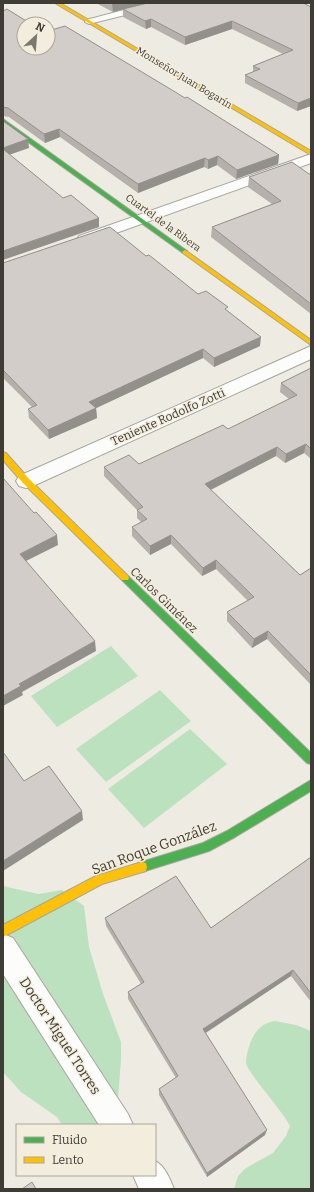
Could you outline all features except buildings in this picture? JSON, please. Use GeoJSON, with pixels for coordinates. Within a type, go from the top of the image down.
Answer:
{"type":"FeatureCollection","features":[{"type":"Feature","properties":{"kind":"street","name":"Monseñor Juan Bogarín"},"geometry":{"type":"LineString","coordinates":[[57,3],[311,153]]}},
{"type":"Feature","properties":{"kind":"street","name":"Cuartel de la Ribera"},"geometry":{"type":"LineString","coordinates":[[3,121],[311,343]]}},
{"type":"Feature","properties":{"kind":"street"},"geometry":{"type":"LineString","coordinates":[[68,245],[311,158]]}},
{"type":"Feature","properties":{"kind":"street","name":"Teniente Rodolfo Zotti"},"geometry":{"type":"LineString","coordinates":[[26,481],[311,352]]}},
{"type":"Feature","properties":{"kind":"street","name":"Carlos Giménez"},"geometry":{"type":"LineString","coordinates":[[3,455],[26,481],[311,760]]}},
{"type":"Feature","properties":{"kind":"street","name":"San Roque González"},"geometry":{"type":"LineString","coordinates":[[3,931],[100,880],[205,847],[231,834],[311,785]]}},
{"type":"Feature","properties":{"kind":"street","name":"Doctor Miguel Torres"},"geometry":{"type":"LineString","coordinates":[[3,948],[116,1124]]}},
{"type":"Feature","properties":{"kind":"street"},"geometry":{"type":"LineString","coordinates":[[150,1176],[158,1189]]}},
{"type":"Feature","properties":{"kind":"lane"},"geometry":{"type":"LineString","coordinates":[[89,22],[147,7]]}},
{"type":"Feature","properties":{"kind":"green space"},"geometry":{"type":"Polygon","coordinates":[[[111,646],[138,676],[57,727],[31,696],[111,646]]]}},
{"type":"Feature","properties":{"kind":"green space"},"geometry":{"type":"Polygon","coordinates":[[[160,690],[191,721],[106,782],[76,749],[160,690]]]}},
{"type":"Feature","properties":{"kind":"green space"},"geometry":{"type":"Polygon","coordinates":[[[190,729],[227,764],[144,828],[108,789],[190,729]]]}},
{"type":"Feature","properties":{"kind":"green space"},"geometry":{"type":"Polygon","coordinates":[[[3,886],[38,894],[62,890],[84,906],[89,947],[103,994],[121,1042],[116,1124],[61,1124],[57,1117],[21,1092],[3,1072],[3,886]]]}},
{"type":"Feature","properties":{"kind":"green space"},"geometry":{"type":"Polygon","coordinates":[[[275,1021],[296,1025],[311,1031],[311,1189],[234,1189],[238,1176],[246,1168],[273,1153],[286,1136],[290,1126],[252,1075],[246,1063],[249,1047],[256,1032],[267,1023],[275,1021]]]}},
{"type":"Feature","properties":{"kind":"traffic: fast"},"geometry":{"type":"LineString","coordinates":[[3,121],[185,252]]}},
{"type":"Feature","properties":{"kind":"traffic: fast"},"geometry":{"type":"LineString","coordinates":[[125,578],[311,760]]}},
{"type":"Feature","properties":{"kind":"traffic: fast"},"geometry":{"type":"LineString","coordinates":[[142,867],[205,847],[231,834],[311,785]]}},
{"type":"Feature","properties":{"kind":"traffic: slow"},"geometry":{"type":"LineString","coordinates":[[57,3],[311,153]]}},
{"type":"Feature","properties":{"kind":"traffic: slow"},"geometry":{"type":"LineString","coordinates":[[185,252],[311,343]]}},
{"type":"Feature","properties":{"kind":"traffic: slow"},"geometry":{"type":"LineString","coordinates":[[3,455],[26,481],[125,578]]}},
{"type":"Feature","properties":{"kind":"traffic: slow"},"geometry":{"type":"LineString","coordinates":[[3,931],[100,880],[142,867]]}}]}
